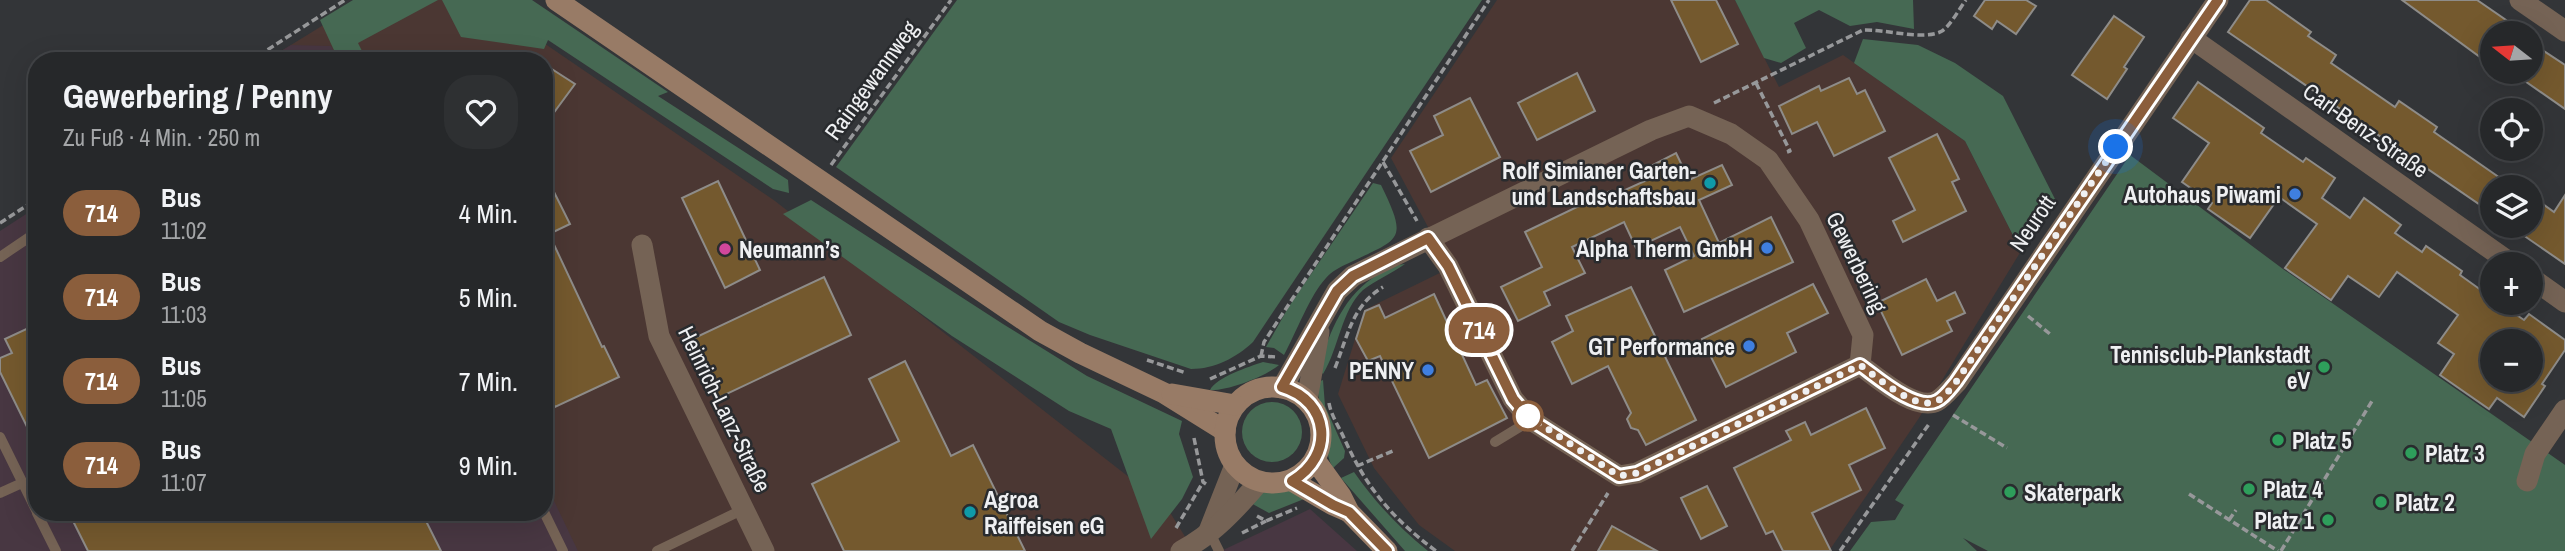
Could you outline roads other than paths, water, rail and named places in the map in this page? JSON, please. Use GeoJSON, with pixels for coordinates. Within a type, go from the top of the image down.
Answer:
{"type":"FeatureCollection","features":[{"type":"Feature","properties":{"kind":"street"},"geometry":{"type":"LineString","coordinates":[[556,0],[1040,331],[1080,354],[1164,393],[1225,432]]}},
{"type":"Feature","properties":{"kind":"street","name":"Neurott"},"geometry":{"type":"LineString","coordinates":[[1860,365],[1908,399],[1922,404],[1938,404],[1956,382],[2218,0]]}},
{"type":"Feature","properties":{"kind":"street"},"geometry":{"type":"LineString","coordinates":[[2520,0],[2565,31]]}},
{"type":"Feature","properties":{"kind":"street","name":"Carl-Benz-Straße"},"geometry":{"type":"LineString","coordinates":[[2190,38],[2495,252]]}},
{"type":"Feature","properties":{"kind":"street","name":"Gewerbering"},"geometry":{"type":"LineString","coordinates":[[1428,238],[1651,130],[1689,116],[1731,134],[1768,160],[1809,220],[1863,335],[1860,365]]}},
{"type":"Feature","properties":{"kind":"street"},"geometry":{"type":"LineString","coordinates":[[1282,387],[1337,291],[1353,276],[1428,238],[1448,266],[1513,399],[1531,420],[1619,476],[1637,473],[1860,365]]}},
{"type":"Feature","properties":{"kind":"street","name":"Heinrich-Lanz-Straße"},"geometry":{"type":"LineString","coordinates":[[642,245],[659,336],[764,551]]}},
{"type":"Feature","properties":{"kind":"street"},"geometry":{"type":"LineString","coordinates":[[2543,286],[2565,302]]}},
{"type":"Feature","properties":{"kind":"street"},"geometry":{"type":"LineString","coordinates":[[1307,400],[1321,320]]}},
{"type":"Feature","properties":{"kind":"street"},"geometry":{"type":"LineString","coordinates":[[1282,387],[1307,400],[1317,413],[1321,428],[1321,444],[1309,468],[1292,481],[1277,484],[1259,482],[1246,476],[1234,465],[1228,455],[1225,432],[1230,413],[1236,405],[1256,390],[1282,387]]}},
{"type":"Feature","properties":{"kind":"street"},"geometry":{"type":"LineString","coordinates":[[1164,393],[1236,405]]}},
{"type":"Feature","properties":{"kind":"street"},"geometry":{"type":"LineString","coordinates":[[2527,481],[2535,454],[2565,410]]}},
{"type":"Feature","properties":{"kind":"street"},"geometry":{"type":"LineString","coordinates":[[1315,460],[1349,512],[1387,551]]}},
{"type":"Feature","properties":{"kind":"street"},"geometry":{"type":"LineString","coordinates":[[1209,531],[1234,465]]}},
{"type":"Feature","properties":{"kind":"street"},"geometry":{"type":"LineString","coordinates":[[1292,481],[1349,512]]}},
{"type":"Feature","properties":{"kind":"street"},"geometry":{"type":"LineString","coordinates":[[1176,543],[1209,531],[1231,514],[1259,482]]}},
{"type":"Feature","properties":{"kind":"lane"},"geometry":{"type":"LineString","coordinates":[[0,257],[28,238]]}},
{"type":"Feature","properties":{"kind":"lane"},"geometry":{"type":"LineString","coordinates":[[1495,442],[1531,420]]}},
{"type":"Feature","properties":{"kind":"lane"},"geometry":{"type":"LineString","coordinates":[[0,437],[28,495]]}},
{"type":"Feature","properties":{"kind":"lane"},"geometry":{"type":"LineString","coordinates":[[0,493],[22,483]]}},
{"type":"Feature","properties":{"kind":"lane"},"geometry":{"type":"LineString","coordinates":[[657,551],[744,509]]}},
{"type":"Feature","properties":{"kind":"lane"},"geometry":{"type":"LineString","coordinates":[[41,521],[56,551]]}},
{"type":"Feature","properties":{"kind":"lane"},"geometry":{"type":"LineString","coordinates":[[548,521],[563,551]]}},
{"type":"Feature","properties":{"kind":"lane"},"geometry":{"type":"LineString","coordinates":[[1209,531],[1219,551]]}},
{"type":"Feature","properties":{"kind":"place","name":"Rolf Simianer Garten- und Landschaftsbau"},"geometry":{"type":"Point","coordinates":[1710,183]}},
{"type":"Feature","properties":{"kind":"place","name":"Autohaus Piwami"},"geometry":{"type":"Point","coordinates":[2295,194]}},
{"type":"Feature","properties":{"kind":"place","name":"Alpha Therm GmbH"},"geometry":{"type":"Point","coordinates":[1767,248]}},
{"type":"Feature","properties":{"kind":"place","name":"Neumann’s"},"geometry":{"type":"Point","coordinates":[725,249]}},
{"type":"Feature","properties":{"kind":"place","name":"GT Performance"},"geometry":{"type":"Point","coordinates":[1749,346]}},
{"type":"Feature","properties":{"kind":"place","name":"Tennisclub-Plankstadt eV"},"geometry":{"type":"Point","coordinates":[2324,367]}},
{"type":"Feature","properties":{"kind":"place","name":"PENNY"},"geometry":{"type":"Point","coordinates":[1428,370]}},
{"type":"Feature","properties":{"kind":"place","name":"Platz 5"},"geometry":{"type":"Point","coordinates":[2278,440]}},
{"type":"Feature","properties":{"kind":"place","name":"Platz 3"},"geometry":{"type":"Point","coordinates":[2411,453]}},
{"type":"Feature","properties":{"kind":"place","name":"Platz 4"},"geometry":{"type":"Point","coordinates":[2249,489]}},
{"type":"Feature","properties":{"kind":"place","name":"Skaterpark"},"geometry":{"type":"Point","coordinates":[2010,492]}},
{"type":"Feature","properties":{"kind":"place","name":"Platz 2"},"geometry":{"type":"Point","coordinates":[2381,502]}},
{"type":"Feature","properties":{"kind":"place","name":"Agroa Raiffeisen eG"},"geometry":{"type":"Point","coordinates":[970,512]}},
{"type":"Feature","properties":{"kind":"place","name":"Platz 1"},"geometry":{"type":"Point","coordinates":[2328,520]}}]}
